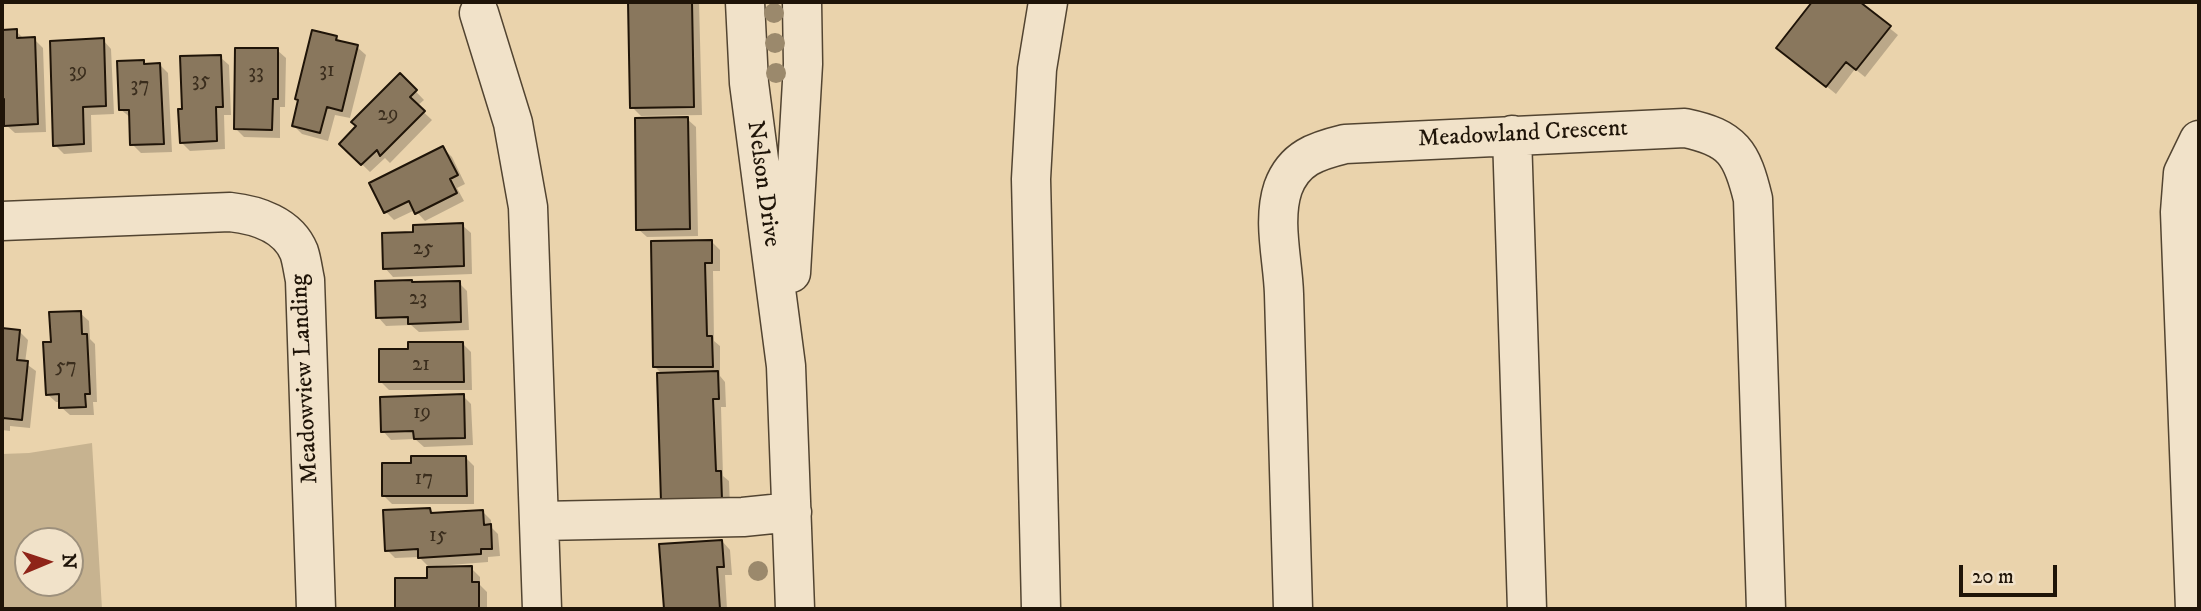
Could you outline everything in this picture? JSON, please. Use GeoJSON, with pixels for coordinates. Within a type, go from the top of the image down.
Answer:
{"type":"FeatureCollection","features":[{"type":"Feature","properties":{"kind":"street","name":"Nelson Drive"},"geometry":{"type":"LineString","coordinates":[[745,2],[749,83],[786,366],[795,609]]}},
{"type":"Feature","properties":{"kind":"street","name":"Nelson Drive"},"geometry":{"type":"LineString","coordinates":[[786,366],[803,64],[802,2]]}},
{"type":"Feature","properties":{"kind":"street"},"geometry":{"type":"LineString","coordinates":[[1041,609],[1031,179],[1037,69],[1048,2]]}},
{"type":"Feature","properties":{"kind":"street"},"geometry":{"type":"LineString","coordinates":[[479,13],[513,123],[528,207],[542,609]]}},
{"type":"Feature","properties":{"kind":"street","name":"Meadowland Crescent"},"geometry":{"type":"LineString","coordinates":[[1293,609],[1284,297],[1279,217],[1283,187],[1299,161],[1322,149],[1345,144],[1685,128],[1710,133],[1731,146],[1746,167],[1753,199],[1766,609]]}},
{"type":"Feature","properties":{"kind":"street"},"geometry":{"type":"LineString","coordinates":[[1512,135],[1527,609]]}},
{"type":"Feature","properties":{"kind":"street"},"geometry":{"type":"LineString","coordinates":[[2195,609],[2179,212],[2183,173],[2199,140]]}},
{"type":"Feature","properties":{"kind":"street","name":"Meadowview Landing"},"geometry":{"type":"LineString","coordinates":[[2,220],[230,212],[256,215],[281,229],[298,251],[305,280],[316,609]]}},
{"type":"Feature","properties":{"kind":"street"},"geometry":{"type":"LineString","coordinates":[[540,521],[743,517],[792,512]]}},
{"type":"Feature","properties":{"kind":"shaded area"},"geometry":{"type":"Polygon","coordinates":[[[92,443],[102,609],[2,609],[2,454],[29,453],[92,443]]]}},
{"type":"Feature","properties":{"kind":"building"},"geometry":{"type":"Polygon","coordinates":[[[628,2],[692,2],[694,107],[630,108],[628,2]]]}},
{"type":"Feature","properties":{"kind":"building"},"geometry":{"type":"Polygon","coordinates":[[[1812,2],[1860,2],[1891,26],[1856,70],[1846,62],[1826,87],[1776,48],[1812,2]]]}},
{"type":"Feature","properties":{"kind":"building"},"geometry":{"type":"Polygon","coordinates":[[[17,29],[17,38],[35,37],[38,124],[4,126],[2,30],[17,29]]]}},
{"type":"Feature","properties":{"kind":"building"},"geometry":{"type":"Polygon","coordinates":[[[312,30],[358,45],[342,111],[327,107],[320,133],[292,126],[298,100],[295,99],[312,30]]]}},
{"type":"Feature","properties":{"kind":"building"},"geometry":{"type":"Polygon","coordinates":[[[104,38],[106,106],[83,107],[84,144],[53,146],[50,41],[104,38]]]}},
{"type":"Feature","properties":{"kind":"building"},"geometry":{"type":"Polygon","coordinates":[[[235,48],[278,48],[278,99],[273,99],[272,130],[234,129],[235,48]]]}},
{"type":"Feature","properties":{"kind":"building"},"geometry":{"type":"Polygon","coordinates":[[[221,55],[223,107],[216,107],[217,141],[180,143],[180,56],[221,55]]]}},
{"type":"Feature","properties":{"kind":"building"},"geometry":{"type":"Polygon","coordinates":[[[144,60],[144,64],[160,63],[164,144],[130,145],[129,110],[119,110],[117,61],[144,60]]]}},
{"type":"Feature","properties":{"kind":"building"},"geometry":{"type":"Polygon","coordinates":[[[400,73],[417,90],[410,97],[425,111],[380,156],[377,150],[361,165],[339,144],[356,126],[351,122],[400,73]]]}},
{"type":"Feature","properties":{"kind":"building"},"geometry":{"type":"Polygon","coordinates":[[[688,117],[690,229],[636,230],[635,118],[688,117]]]}},
{"type":"Feature","properties":{"kind":"building"},"geometry":{"type":"Polygon","coordinates":[[[443,146],[458,175],[450,179],[457,193],[415,214],[409,201],[384,213],[369,183],[443,146]]]}},
{"type":"Feature","properties":{"kind":"building"},"geometry":{"type":"Polygon","coordinates":[[[463,223],[464,266],[383,269],[382,233],[413,232],[413,225],[463,223]]]}},
{"type":"Feature","properties":{"kind":"building"},"geometry":{"type":"Polygon","coordinates":[[[712,240],[712,263],[705,263],[707,336],[712,336],[713,367],[653,367],[651,241],[712,240]]]}},
{"type":"Feature","properties":{"kind":"building"},"geometry":{"type":"Polygon","coordinates":[[[375,281],[460,281],[461,322],[408,324],[408,317],[376,318],[375,281]]]}},
{"type":"Feature","properties":{"kind":"building"},"geometry":{"type":"Polygon","coordinates":[[[81,311],[82,334],[87,334],[90,394],[85,394],[86,407],[59,408],[59,394],[46,395],[43,342],[51,342],[49,312],[81,311]]]}},
{"type":"Feature","properties":{"kind":"building"},"geometry":{"type":"Polygon","coordinates":[[[2,328],[20,330],[17,360],[28,361],[22,420],[3,418],[2,423],[2,328]]]}},
{"type":"Feature","properties":{"kind":"building"},"geometry":{"type":"Polygon","coordinates":[[[408,342],[463,342],[464,382],[379,382],[379,349],[408,349],[408,342]]]}},
{"type":"Feature","properties":{"kind":"building"},"geometry":{"type":"Polygon","coordinates":[[[718,371],[719,399],[713,399],[716,471],[721,471],[722,500],[661,502],[657,373],[718,371]]]}},
{"type":"Feature","properties":{"kind":"building"},"geometry":{"type":"Polygon","coordinates":[[[464,394],[465,438],[414,439],[413,431],[381,432],[380,397],[464,394]]]}},
{"type":"Feature","properties":{"kind":"building"},"geometry":{"type":"Polygon","coordinates":[[[411,456],[466,456],[467,496],[382,496],[382,463],[411,463],[411,456]]]}},
{"type":"Feature","properties":{"kind":"building"},"geometry":{"type":"Polygon","coordinates":[[[430,508],[431,513],[483,510],[484,525],[491,524],[492,549],[481,549],[481,554],[418,558],[418,549],[385,551],[383,510],[430,508]]]}},
{"type":"Feature","properties":{"kind":"building"},"geometry":{"type":"Polygon","coordinates":[[[722,540],[724,567],[717,567],[720,609],[664,609],[659,544],[722,540]]]}},
{"type":"Feature","properties":{"kind":"building"},"geometry":{"type":"Polygon","coordinates":[[[472,566],[472,582],[479,582],[479,609],[395,609],[395,578],[427,578],[427,567],[472,566]]]}}]}
